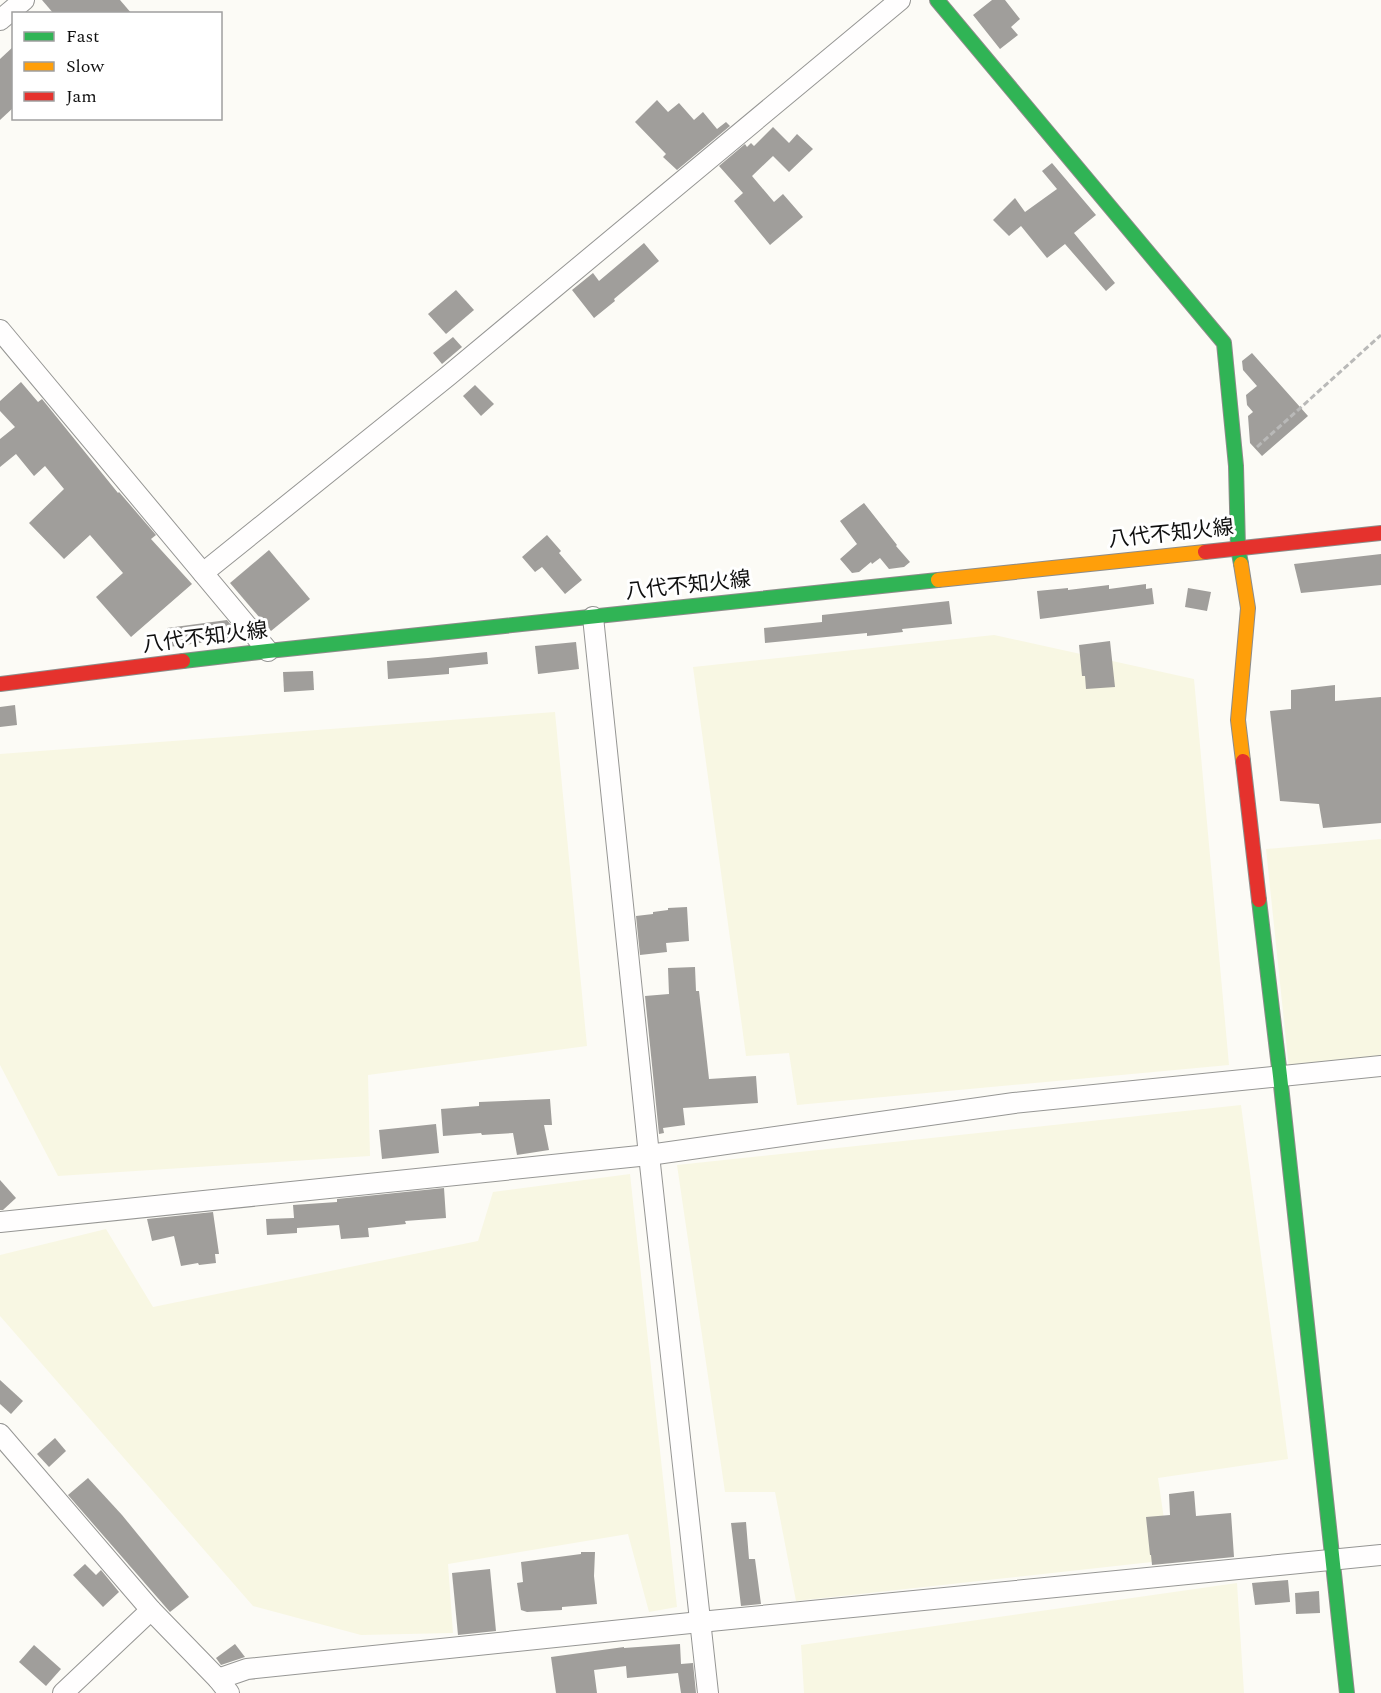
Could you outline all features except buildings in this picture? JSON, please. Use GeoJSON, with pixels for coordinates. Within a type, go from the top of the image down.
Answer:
{"type":"FeatureCollection","features":[{"type":"Feature","properties":{"kind":"main road"},"geometry":{"type":"LineString","coordinates":[[937,0],[1224,343],[1236,466],[1238,548],[1248,608],[1238,720],[1280,1076],[1347,1693]]}},
{"type":"Feature","properties":{"kind":"main road","name":"八代不知火線"},"geometry":{"type":"LineString","coordinates":[[0,684],[268,651],[1381,533]]}},
{"type":"Feature","properties":{"kind":"street"},"geometry":{"type":"LineString","coordinates":[[0,20],[24,0]]}},
{"type":"Feature","properties":{"kind":"street"},"geometry":{"type":"LineString","coordinates":[[203,573],[448,376],[900,0]]}},
{"type":"Feature","properties":{"kind":"street"},"geometry":{"type":"LineString","coordinates":[[0,330],[268,651]]}},
{"type":"Feature","properties":{"kind":"street"},"geometry":{"type":"LineString","coordinates":[[593,617],[708,1693]]}},
{"type":"Feature","properties":{"kind":"street"},"geometry":{"type":"LineString","coordinates":[[0,1222],[649,1155],[1014,1103],[1381,1066]]}},
{"type":"Feature","properties":{"kind":"street"},"geometry":{"type":"LineString","coordinates":[[0,1434],[151,1610],[223,1686],[247,1669],[1381,1555]]}},
{"type":"Feature","properties":{"kind":"street"},"geometry":{"type":"LineString","coordinates":[[63,1693],[151,1610]]}},
{"type":"Feature","properties":{"kind":"path"},"geometry":{"type":"LineString","coordinates":[[1236,466],[1381,335]]}},
{"type":"Feature","properties":{"kind":"green space"},"geometry":{"type":"Polygon","coordinates":[[[994,635],[1194,679],[1229,1065],[797,1105],[789,1053],[746,1056],[693,667],[994,635]]]}},
{"type":"Feature","properties":{"kind":"green space"},"geometry":{"type":"Polygon","coordinates":[[[555,712],[587,1046],[368,1075],[370,1156],[58,1176],[0,1065],[0,754],[555,712]]]}},
{"type":"Feature","properties":{"kind":"green space"},"geometry":{"type":"Polygon","coordinates":[[[1381,839],[1381,1060],[1289,1069],[1266,849],[1381,839]]]}},
{"type":"Feature","properties":{"kind":"green space"},"geometry":{"type":"Polygon","coordinates":[[[1241,1105],[1288,1459],[1158,1478],[1170,1560],[796,1601],[775,1492],[725,1492],[677,1165],[1241,1105]]]}},
{"type":"Feature","properties":{"kind":"green space"},"geometry":{"type":"Polygon","coordinates":[[[630,1174],[677,1607],[649,1612],[628,1534],[448,1564],[453,1633],[361,1635],[253,1606],[0,1316],[0,1255],[106,1229],[153,1307],[478,1241],[493,1192],[630,1174]]]}},
{"type":"Feature","properties":{"kind":"green space"},"geometry":{"type":"Polygon","coordinates":[[[1237,1583],[1244,1693],[804,1693],[801,1645],[1237,1583]]]}},
{"type":"Feature","properties":{"kind":"traffic: fast"},"geometry":{"type":"LineString","coordinates":[[937,0],[1224,343],[1236,466],[1238,548],[1241,564]]}},
{"type":"Feature","properties":{"kind":"traffic: fast"},"geometry":{"type":"LineString","coordinates":[[183,661],[938,580]]}},
{"type":"Feature","properties":{"kind":"traffic: fast"},"geometry":{"type":"LineString","coordinates":[[1259,900],[1347,1693]]}},
{"type":"Feature","properties":{"kind":"traffic: slow"},"geometry":{"type":"LineString","coordinates":[[938,580],[1205,552]]}},
{"type":"Feature","properties":{"kind":"traffic: slow"},"geometry":{"type":"LineString","coordinates":[[1241,564],[1248,608],[1238,720],[1243,761]]}},
{"type":"Feature","properties":{"kind":"traffic: jam"},"geometry":{"type":"LineString","coordinates":[[1205,552],[1381,533]]}},
{"type":"Feature","properties":{"kind":"traffic: jam"},"geometry":{"type":"LineString","coordinates":[[0,684],[183,661]]}},
{"type":"Feature","properties":{"kind":"traffic: jam"},"geometry":{"type":"LineString","coordinates":[[1243,761],[1259,900]]}}]}
